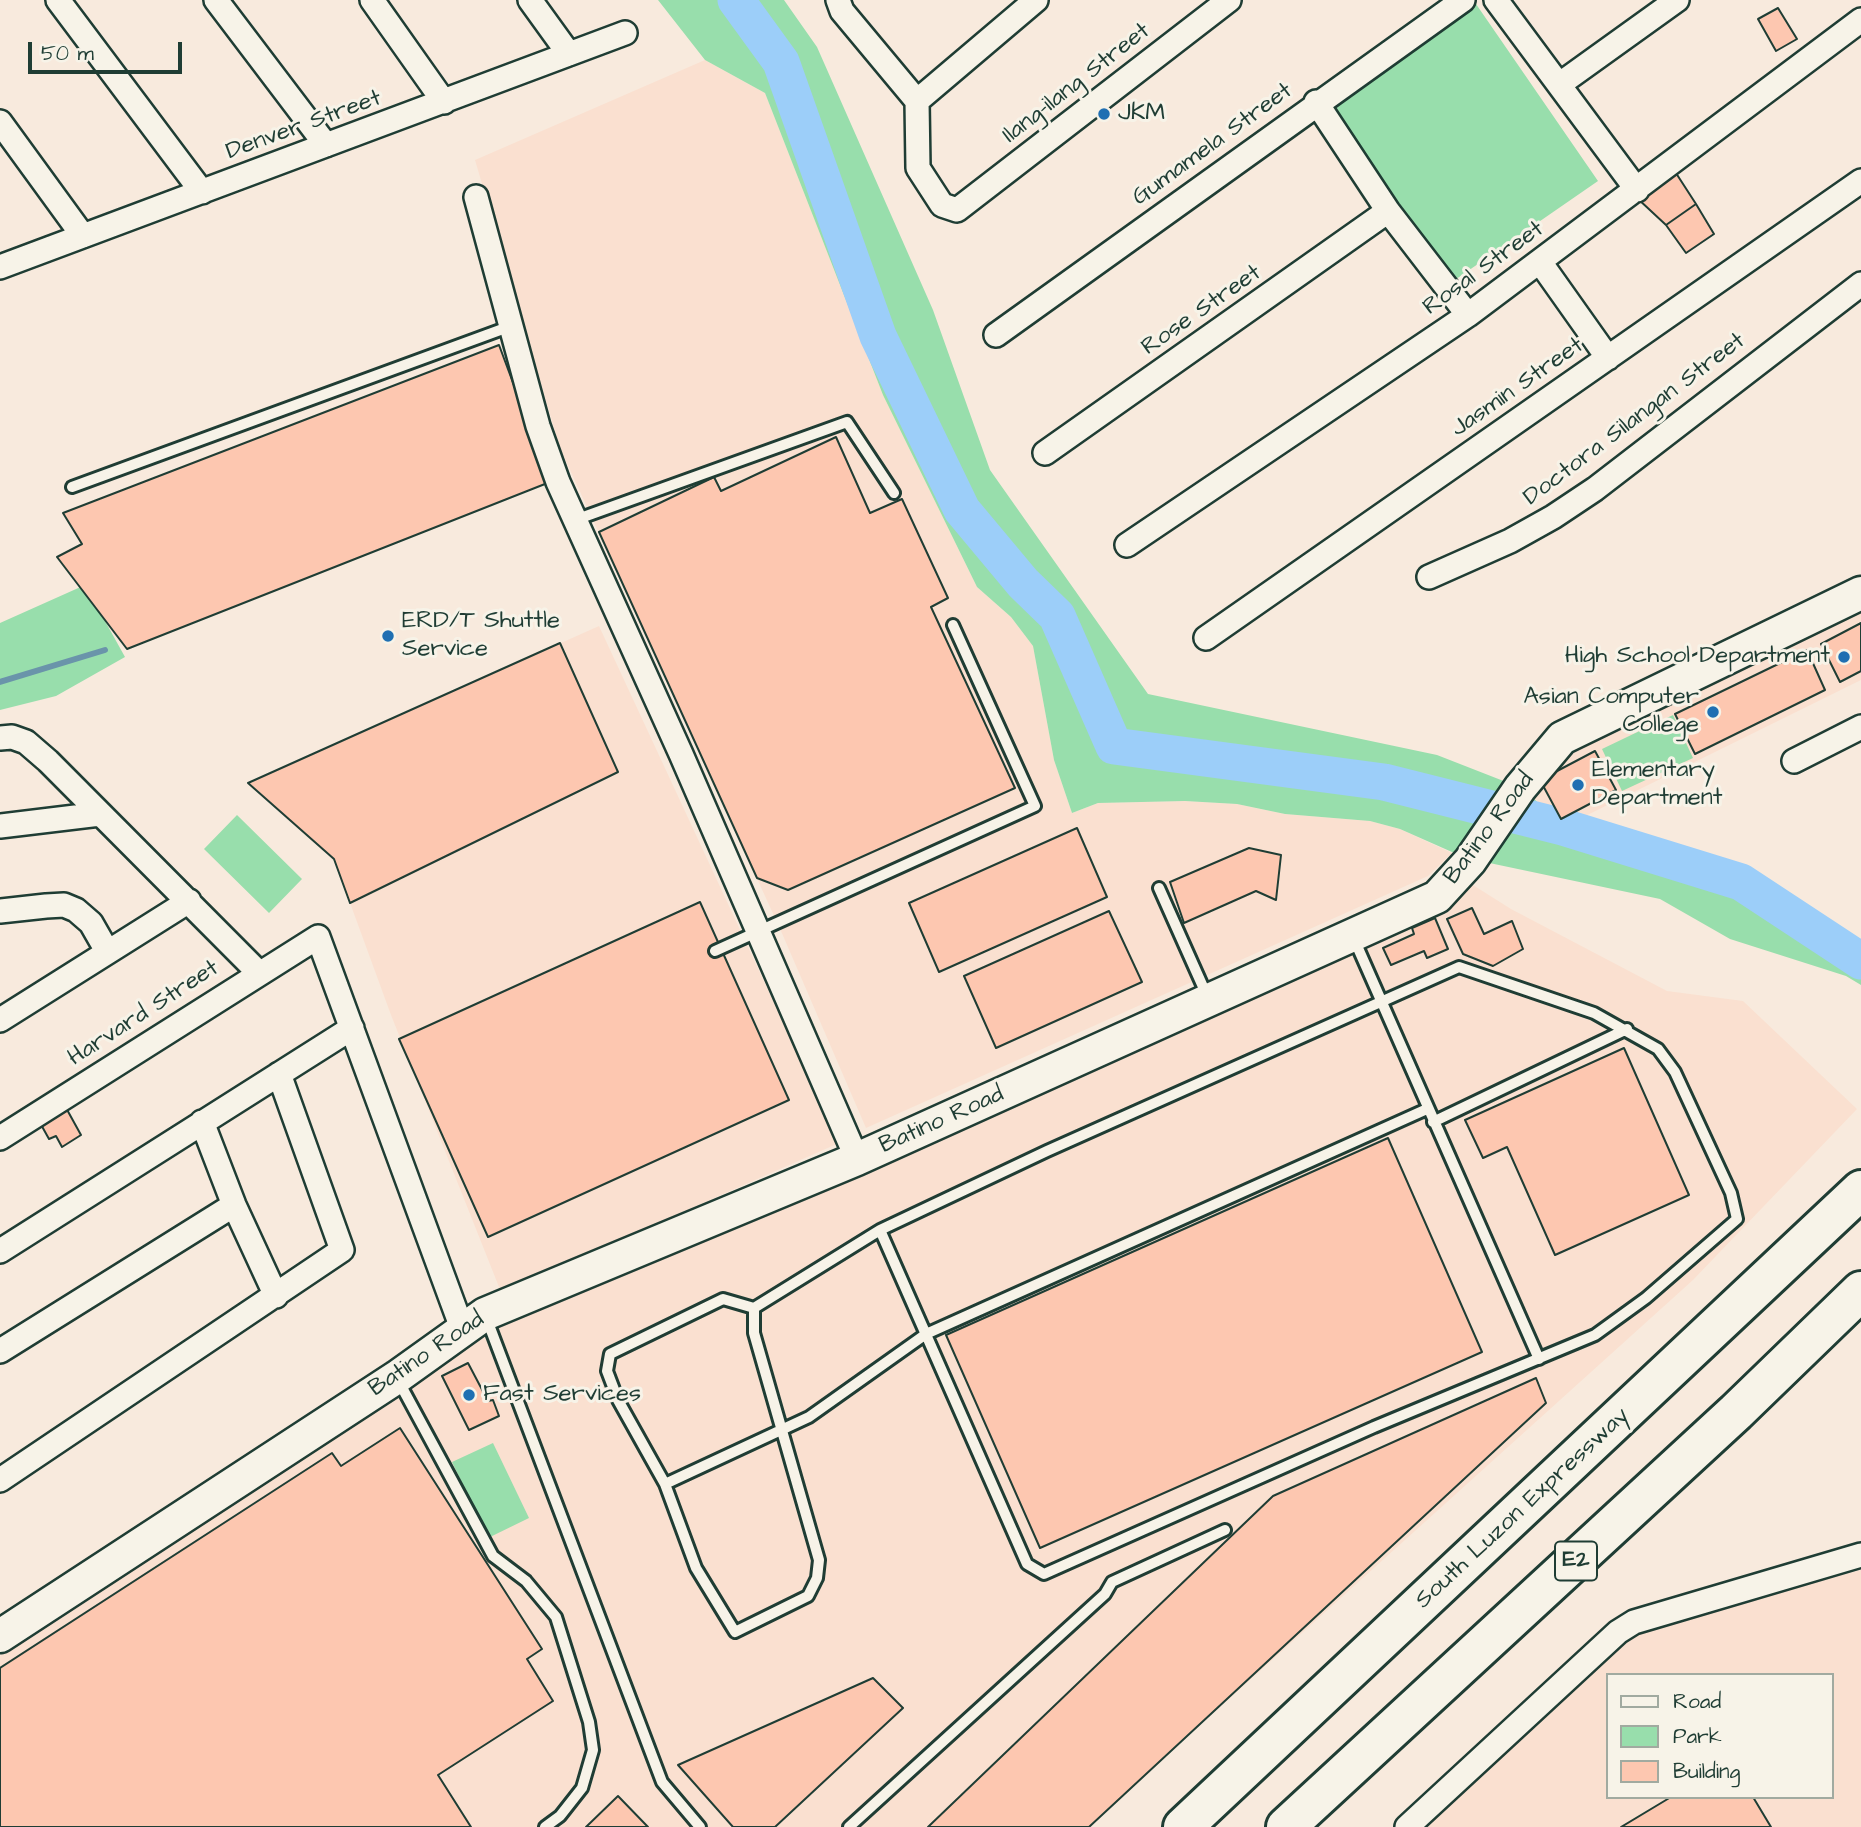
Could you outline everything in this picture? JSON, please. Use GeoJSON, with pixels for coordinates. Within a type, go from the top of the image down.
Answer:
{"type":"FeatureCollection","features":[{"type":"Feature","properties":{"kind":"highway","name":"South Luzon Expressway"},"geometry":{"type":"LineString","coordinates":[[1183,1827],[1861,1190]]}},
{"type":"Feature","properties":{"kind":"highway","name":"E2"},"geometry":{"type":"LineString","coordinates":[[1286,1827],[1736,1412],[1861,1290]]}},
{"type":"Feature","properties":{"kind":"main road","name":"Batino Road"},"geometry":{"type":"LineString","coordinates":[[0,1636],[397,1377],[474,1322],[857,1159],[1437,897],[1470,861],[1520,788],[1562,737],[1861,593]]}},
{"type":"Feature","properties":{"kind":"street"},"geometry":{"type":"LineString","coordinates":[[58,0],[202,192]]}},
{"type":"Feature","properties":{"kind":"street"},"geometry":{"type":"LineString","coordinates":[[216,0],[326,145]]}},
{"type":"Feature","properties":{"kind":"street"},"geometry":{"type":"LineString","coordinates":[[372,0],[444,102]]}},
{"type":"Feature","properties":{"kind":"street"},"geometry":{"type":"LineString","coordinates":[[530,0],[569,54]]}},
{"type":"Feature","properties":{"kind":"street"},"geometry":{"type":"LineString","coordinates":[[838,0],[842,11],[917,101],[1036,0]]}},
{"type":"Feature","properties":{"kind":"street","name":"Ilang-ilang Street"},"geometry":{"type":"LineString","coordinates":[[917,101],[918,167],[942,205],[957,210],[1229,0]]}},
{"type":"Feature","properties":{"kind":"street","name":"Gumamela Street"},"geometry":{"type":"LineString","coordinates":[[996,335],[1463,0]]}},
{"type":"Feature","properties":{"kind":"street"},"geometry":{"type":"LineString","coordinates":[[1496,0],[1637,190]]}},
{"type":"Feature","properties":{"kind":"street"},"geometry":{"type":"LineString","coordinates":[[1560,84],[1677,0]]}},
{"type":"Feature","properties":{"kind":"street","name":"Rosal Street"},"geometry":{"type":"LineString","coordinates":[[1127,545],[1468,315],[1861,20]]}},
{"type":"Feature","properties":{"kind":"street","name":"Denver Street"},"geometry":{"type":"LineString","coordinates":[[0,268],[625,33]]}},
{"type":"Feature","properties":{"kind":"street"},"geometry":{"type":"LineString","coordinates":[[1316,103],[1388,211],[1468,315]]}},
{"type":"Feature","properties":{"kind":"street"},"geometry":{"type":"LineString","coordinates":[[0,122],[83,236]]}},
{"type":"Feature","properties":{"kind":"street","name":"Jasmin Street"},"geometry":{"type":"LineString","coordinates":[[1206,638],[1861,181]]}},
{"type":"Feature","properties":{"kind":"street"},"geometry":{"type":"LineString","coordinates":[[476,197],[538,426],[575,520],[857,1159]]}},
{"type":"Feature","properties":{"kind":"street","name":"Rose Street"},"geometry":{"type":"LineString","coordinates":[[1045,453],[1388,211]]}},
{"type":"Feature","properties":{"kind":"street"},"geometry":{"type":"LineString","coordinates":[[1540,262],[1608,358]]}},
{"type":"Feature","properties":{"kind":"street","name":"Doctora Silangan Street"},"geometry":{"type":"LineString","coordinates":[[1429,577],[1510,541],[1563,510],[1861,284]]}},
{"type":"Feature","properties":{"kind":"street"},"geometry":{"type":"LineString","coordinates":[[1794,761],[1861,727]]}},
{"type":"Feature","properties":{"kind":"street"},"geometry":{"type":"LineString","coordinates":[[0,738],[12,737],[26,742],[258,972]]}},
{"type":"Feature","properties":{"kind":"street"},"geometry":{"type":"LineString","coordinates":[[0,826],[100,814]]}},
{"type":"Feature","properties":{"kind":"street"},"geometry":{"type":"LineString","coordinates":[[0,1020],[189,901]]}},
{"type":"Feature","properties":{"kind":"street"},"geometry":{"type":"LineString","coordinates":[[0,911],[64,905],[76,910],[91,923],[107,951]]}},
{"type":"Feature","properties":{"kind":"street","name":"Harvard Street"},"geometry":{"type":"LineString","coordinates":[[0,1138],[258,972],[318,937],[352,1028]]}},
{"type":"Feature","properties":{"kind":"street"},"geometry":{"type":"LineString","coordinates":[[0,1251],[352,1028],[474,1322]]}},
{"type":"Feature","properties":{"kind":"street"},"geometry":{"type":"LineString","coordinates":[[0,1480],[276,1297],[342,1250],[279,1074]]}},
{"type":"Feature","properties":{"kind":"street"},"geometry":{"type":"LineString","coordinates":[[202,1122],[234,1205],[276,1297]]}},
{"type":"Feature","properties":{"kind":"street"},"geometry":{"type":"LineString","coordinates":[[0,1351],[234,1205]]}},
{"type":"Feature","properties":{"kind":"street"},"geometry":{"type":"LineString","coordinates":[[1407,1827],[1618,1632],[1634,1622],[1861,1555]]}},
{"type":"Feature","properties":{"kind":"lane"},"geometry":{"type":"LineString","coordinates":[[72,487],[511,326]]}},
{"type":"Feature","properties":{"kind":"lane"},"geometry":{"type":"LineString","coordinates":[[575,520],[847,422],[894,493]]}},
{"type":"Feature","properties":{"kind":"lane"},"geometry":{"type":"LineString","coordinates":[[715,951],[1035,806],[953,625]]}},
{"type":"Feature","properties":{"kind":"lane"},"geometry":{"type":"LineString","coordinates":[[1159,888],[1210,1001]]}},
{"type":"Feature","properties":{"kind":"lane"},"geometry":{"type":"LineString","coordinates":[[1353,937],[1539,1359]]}},
{"type":"Feature","properties":{"kind":"lane"},"geometry":{"type":"LineString","coordinates":[[754,1308],[754,1333],[780,1433],[819,1560],[817,1578],[808,1596],[735,1632],[696,1568],[665,1484],[618,1400],[607,1371],[610,1353],[723,1299],[754,1308],[880,1230],[1060,1145],[1459,967],[1594,1013],[1627,1029],[1658,1049],[1675,1072],[1731,1193],[1737,1219],[1646,1298],[1595,1335],[1374,1427],[1044,1574],[1027,1563],[880,1230]]}},
{"type":"Feature","properties":{"kind":"lane"},"geometry":{"type":"LineString","coordinates":[[1433,1122],[1627,1029]]}},
{"type":"Feature","properties":{"kind":"lane"},"geometry":{"type":"LineString","coordinates":[[665,1484],[810,1417],[926,1334],[1427,1109]]}},
{"type":"Feature","properties":{"kind":"lane"},"geometry":{"type":"LineString","coordinates":[[474,1322],[662,1782],[700,1827]]}},
{"type":"Feature","properties":{"kind":"lane"},"geometry":{"type":"LineString","coordinates":[[397,1377],[492,1556],[526,1581],[556,1617],[589,1723],[593,1750],[582,1788],[560,1816],[545,1827]]}},
{"type":"Feature","properties":{"kind":"lane"},"geometry":{"type":"LineString","coordinates":[[849,1827],[1105,1594],[1112,1582],[1225,1530]]}},
{"type":"Feature","properties":{"kind":"shaded area"},"geometry":{"type":"Polygon","coordinates":[[[705,60],[765,93],[883,395],[977,587],[1011,617],[1033,646],[1054,760],[1072,813],[1098,803],[1185,801],[1237,804],[1285,814],[1370,821],[1400,829],[1452,853],[1428,876],[866,1128],[781,931],[560,448],[475,160],[705,60]]]}},
{"type":"Feature","properties":{"kind":"shaded area","name":"Asian Computer College"},"geometry":{"type":"Polygon","coordinates":[[[1861,601],[1861,680],[1563,827],[1525,789],[1564,745],[1861,601]]]}},
{"type":"Feature","properties":{"kind":"shaded area"},"geometry":{"type":"Polygon","coordinates":[[[599,626],[839,1143],[501,1292],[391,1015],[334,859],[248,783],[599,626]]]}},
{"type":"Feature","properties":{"kind":"shaded area"},"geometry":{"type":"Polygon","coordinates":[[[1465,880],[1511,909],[1667,991],[1743,1001],[1857,1109],[1693,1280],[1087,1827],[0,1827],[0,1656],[507,1320],[1465,880]]]}},
{"type":"Feature","properties":{"kind":"shaded area"},"geometry":{"type":"Polygon","coordinates":[[[1861,1570],[1861,1827],[1420,1827],[1629,1632],[1861,1570]]]}},
{"type":"Feature","properties":{"kind":"green space"},"geometry":{"type":"Polygon","coordinates":[[[658,0],[784,0],[817,47],[933,310],[990,470],[1148,694],[1437,755],[1524,789],[1563,827],[1741,882],[1861,960],[1861,985],[1846,976],[1730,939],[1660,899],[1480,861],[1400,829],[1370,821],[1285,814],[1237,804],[1185,801],[1098,803],[1072,813],[1054,760],[1033,646],[1011,617],[977,587],[883,395],[765,93],[705,60],[658,0]]]}},
{"type":"Feature","properties":{"kind":"green space"},"geometry":{"type":"Polygon","coordinates":[[[1476,4],[1598,181],[1449,284],[1327,107],[1476,4]]]}},
{"type":"Feature","properties":{"kind":"green space"},"geometry":{"type":"Polygon","coordinates":[[[85,585],[125,657],[56,696],[0,710],[0,623],[85,585]]]}},
{"type":"Feature","properties":{"kind":"green space"},"geometry":{"type":"Polygon","coordinates":[[[1673,715],[1693,758],[1622,791],[1602,749],[1673,715]]]}},
{"type":"Feature","properties":{"kind":"green space"},"geometry":{"type":"Polygon","coordinates":[[[237,815],[302,879],[269,913],[204,849],[237,815]]]}},
{"type":"Feature","properties":{"kind":"green space"},"geometry":{"type":"Polygon","coordinates":[[[493,1443],[529,1518],[488,1538],[452,1462],[493,1443]]]}},
{"type":"Feature","properties":{"kind":"building"},"geometry":{"type":"Polygon","coordinates":[[[1778,8],[1797,39],[1776,51],[1758,19],[1778,8]]]}},
{"type":"Feature","properties":{"kind":"building"},"geometry":{"type":"Polygon","coordinates":[[[1674,170],[1696,204],[1666,225],[1637,198],[1674,170]]]}},
{"type":"Feature","properties":{"kind":"building"},"geometry":{"type":"Polygon","coordinates":[[[1696,204],[1714,234],[1686,253],[1666,225],[1696,204]]]}},
{"type":"Feature","properties":{"kind":"building"},"geometry":{"type":"Polygon","coordinates":[[[499,345],[550,482],[127,649],[57,557],[82,544],[63,513],[499,345]]]}},
{"type":"Feature","properties":{"kind":"building"},"geometry":{"type":"Polygon","coordinates":[[[836,437],[870,513],[902,499],[948,598],[931,607],[1015,788],[788,890],[757,878],[599,532],[714,477],[721,491],[836,437]]]}},
{"type":"Feature","properties":{"kind":"building","name":"High School Department"},"geometry":{"type":"Polygon","coordinates":[[[1861,623],[1861,671],[1840,682],[1821,644],[1861,623]]]}},
{"type":"Feature","properties":{"kind":"building"},"geometry":{"type":"Polygon","coordinates":[[[560,643],[618,772],[350,903],[334,859],[248,783],[560,643]]]}},
{"type":"Feature","properties":{"kind":"building"},"geometry":{"type":"Polygon","coordinates":[[[1807,650],[1825,690],[1695,754],[1675,714],[1807,650]]]}},
{"type":"Feature","properties":{"kind":"building","name":"Elementary Department"},"geometry":{"type":"Polygon","coordinates":[[[1595,751],[1616,790],[1561,819],[1540,780],[1595,751]]]}},
{"type":"Feature","properties":{"kind":"building"},"geometry":{"type":"Polygon","coordinates":[[[1077,828],[1107,897],[939,972],[909,903],[1077,828]]]}},
{"type":"Feature","properties":{"kind":"building"},"geometry":{"type":"Polygon","coordinates":[[[1249,848],[1281,855],[1276,900],[1256,891],[1184,923],[1170,882],[1249,848]]]}},
{"type":"Feature","properties":{"kind":"building"},"geometry":{"type":"Polygon","coordinates":[[[700,902],[789,1100],[488,1237],[399,1039],[700,902]]]}},
{"type":"Feature","properties":{"kind":"building"},"geometry":{"type":"Polygon","coordinates":[[[1472,908],[1484,934],[1512,921],[1523,949],[1493,966],[1463,954],[1447,919],[1472,908]]]}},
{"type":"Feature","properties":{"kind":"building"},"geometry":{"type":"Polygon","coordinates":[[[1109,911],[1142,982],[996,1048],[964,976],[1109,911]]]}},
{"type":"Feature","properties":{"kind":"building"},"geometry":{"type":"Polygon","coordinates":[[[1435,918],[1448,949],[1427,958],[1424,951],[1391,965],[1383,948],[1414,934],[1412,928],[1435,918]]]}},
{"type":"Feature","properties":{"kind":"building"},"geometry":{"type":"Polygon","coordinates":[[[1624,1048],[1689,1195],[1555,1255],[1507,1147],[1483,1158],[1465,1120],[1624,1048]]]}},
{"type":"Feature","properties":{"kind":"building"},"geometry":{"type":"Polygon","coordinates":[[[65,1106],[81,1135],[62,1147],[56,1136],[49,1139],[39,1121],[65,1106]]]}},
{"type":"Feature","properties":{"kind":"building"},"geometry":{"type":"Polygon","coordinates":[[[1388,1138],[1482,1352],[1040,1548],[946,1335],[1388,1138]]]}},
{"type":"Feature","properties":{"kind":"building"},"geometry":{"type":"Polygon","coordinates":[[[468,1363],[488,1401],[493,1400],[499,1416],[469,1430],[442,1376],[468,1363]]]}},
{"type":"Feature","properties":{"kind":"building"},"geometry":{"type":"Polygon","coordinates":[[[1536,1378],[1546,1403],[1089,1827],[928,1827],[1273,1496],[1536,1378]]]}},
{"type":"Feature","properties":{"kind":"building"},"geometry":{"type":"Polygon","coordinates":[[[400,1428],[542,1649],[527,1659],[553,1701],[438,1775],[471,1827],[0,1827],[0,1668],[332,1453],[341,1466],[400,1428]]]}},
{"type":"Feature","properties":{"kind":"building"},"geometry":{"type":"Polygon","coordinates":[[[873,1678],[903,1708],[775,1827],[733,1827],[678,1765],[873,1678]]]}},
{"type":"Feature","properties":{"kind":"building"},"geometry":{"type":"Polygon","coordinates":[[[618,1796],[648,1827],[586,1827],[618,1796]]]}},
{"type":"Feature","properties":{"kind":"building"},"geometry":{"type":"Polygon","coordinates":[[[1668,1799],[1754,1799],[1771,1827],[1621,1827],[1668,1799]]]}},
{"type":"Feature","properties":{"kind":"waterway"},"geometry":{"type":"LineString","coordinates":[[736,0],[781,62],[878,336],[962,510],[1023,583],[1057,616],[1114,746],[1384,782],[1563,827],[1741,882],[1861,961]]}},
{"type":"Feature","properties":{"kind":"waterway"},"geometry":{"type":"LineString","coordinates":[[0,682],[105,650]]}},
{"type":"Feature","properties":{"kind":"place","name":"JKM"},"geometry":{"type":"Point","coordinates":[1104,114]}},
{"type":"Feature","properties":{"kind":"place","name":"ERD/T Shuttle Service"},"geometry":{"type":"Point","coordinates":[388,636]}},
{"type":"Feature","properties":{"kind":"place","name":"High School Department"},"geometry":{"type":"Point","coordinates":[1844,657]}},
{"type":"Feature","properties":{"kind":"place","name":"Asian Computer College"},"geometry":{"type":"Point","coordinates":[1713,712]}},
{"type":"Feature","properties":{"kind":"place","name":"Elementary Department"},"geometry":{"type":"Point","coordinates":[1578,785]}},
{"type":"Feature","properties":{"kind":"place","name":"Fast Services"},"geometry":{"type":"Point","coordinates":[469,1395]}}]}
